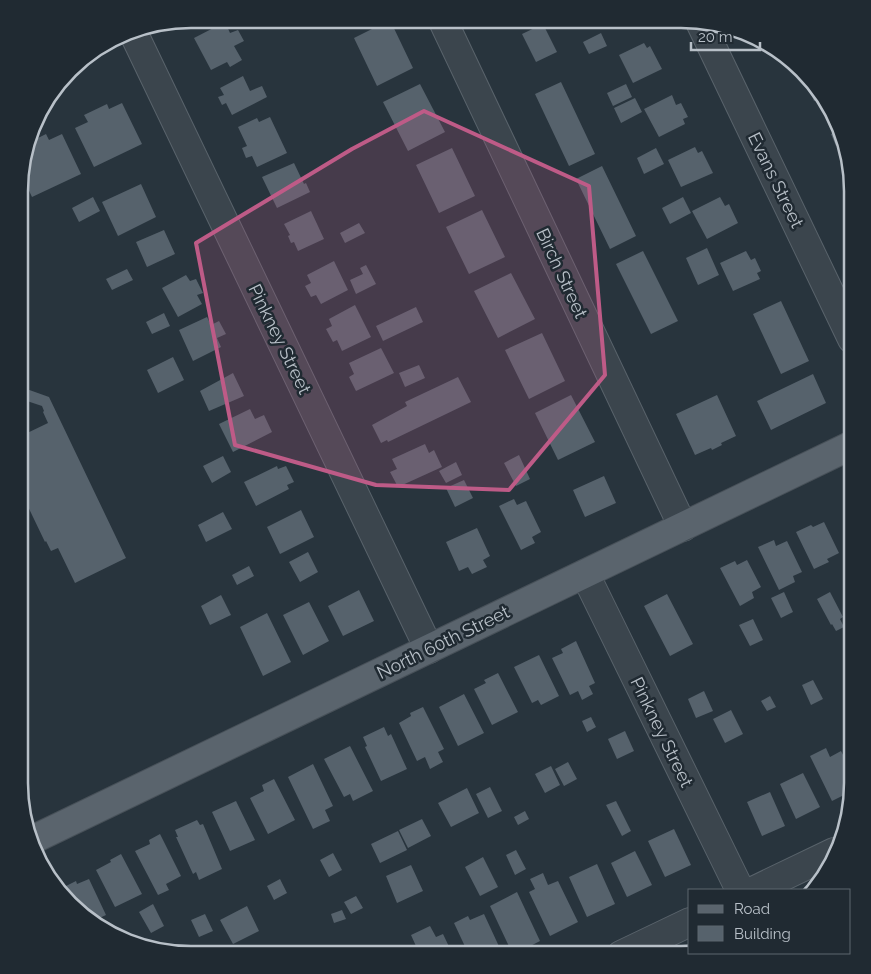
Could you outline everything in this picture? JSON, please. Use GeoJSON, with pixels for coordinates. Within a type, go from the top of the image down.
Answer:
{"type":"FeatureCollection","features":[{"type":"Feature","properties":{"kind":"main road","name":"North 60th Street"},"geometry":{"type":"LineString","coordinates":[[37,838],[843,449]]}},
{"type":"Feature","properties":{"kind":"street","name":"Birch Street"},"geometry":{"type":"LineString","coordinates":[[446,28],[683,527]]}},
{"type":"Feature","properties":{"kind":"street","name":"Evans Street"},"geometry":{"type":"LineString","coordinates":[[703,29],[843,320]]}},
{"type":"Feature","properties":{"kind":"street","name":"Pinkney Street"},"geometry":{"type":"LineString","coordinates":[[135,37],[429,649]]}},
{"type":"Feature","properties":{"kind":"street","name":"Pinkney Street"},"geometry":{"type":"LineString","coordinates":[[585,574],[740,889]]}},
{"type":"Feature","properties":{"kind":"street"},"geometry":{"type":"LineString","coordinates":[[757,889],[826,856]]}},
{"type":"Feature","properties":{"kind":"street"},"geometry":{"type":"LineString","coordinates":[[640,946],[688,923]]}},
{"type":"Feature","properties":{"kind":"highlighted area"},"geometry":{"type":"Polygon","coordinates":[[[424,111],[589,186],[605,375],[509,490],[376,485],[235,445],[196,243],[352,149],[424,111]]]}},
{"type":"Feature","properties":{"kind":"building"},"geometry":{"type":"Polygon","coordinates":[[[213,28],[228,28],[230,33],[238,30],[244,41],[234,46],[242,60],[230,67],[227,62],[211,70],[194,38],[213,28]]]}},
{"type":"Feature","properties":{"kind":"building"},"geometry":{"type":"Polygon","coordinates":[[[374,28],[394,28],[413,68],[377,86],[354,38],[374,28]]]}},
{"type":"Feature","properties":{"kind":"building"},"geometry":{"type":"Polygon","coordinates":[[[535,28],[545,28],[557,52],[536,62],[522,34],[535,28]]]}},
{"type":"Feature","properties":{"kind":"building"},"geometry":{"type":"Polygon","coordinates":[[[601,33],[607,46],[589,54],[583,42],[601,33]]]}},
{"type":"Feature","properties":{"kind":"building"},"geometry":{"type":"Polygon","coordinates":[[[644,43],[647,48],[650,46],[662,69],[633,83],[619,55],[644,43]]]}},
{"type":"Feature","properties":{"kind":"building"},"geometry":{"type":"Polygon","coordinates":[[[243,76],[250,91],[262,86],[267,97],[232,115],[226,103],[222,105],[218,97],[224,95],[220,88],[243,76]]]}},
{"type":"Feature","properties":{"kind":"building"},"geometry":{"type":"Polygon","coordinates":[[[561,82],[595,154],[569,166],[535,94],[561,82]]]}},
{"type":"Feature","properties":{"kind":"building"},"geometry":{"type":"Polygon","coordinates":[[[420,84],[445,132],[408,151],[383,102],[420,84]]]}},
{"type":"Feature","properties":{"kind":"building"},"geometry":{"type":"Polygon","coordinates":[[[626,84],[632,97],[613,106],[607,93],[626,84]]]}},
{"type":"Feature","properties":{"kind":"building"},"geometry":{"type":"Polygon","coordinates":[[[672,95],[676,105],[681,103],[688,117],[683,119],[685,124],[659,137],[644,109],[672,95]]]}},
{"type":"Feature","properties":{"kind":"building"},"geometry":{"type":"Polygon","coordinates":[[[635,98],[642,112],[621,123],[614,108],[635,98]]]}},
{"type":"Feature","properties":{"kind":"building"},"geometry":{"type":"Polygon","coordinates":[[[122,103],[142,144],[94,167],[75,128],[88,122],[84,115],[107,104],[109,109],[122,103]]]}},
{"type":"Feature","properties":{"kind":"building"},"geometry":{"type":"Polygon","coordinates":[[[270,117],[287,153],[257,167],[252,156],[246,158],[242,148],[247,146],[238,127],[257,118],[259,122],[270,117]]]}},
{"type":"Feature","properties":{"kind":"building"},"geometry":{"type":"Polygon","coordinates":[[[833,133],[835,138],[836,146],[831,134],[833,133]]]}},
{"type":"Feature","properties":{"kind":"building"},"geometry":{"type":"Polygon","coordinates":[[[46,134],[49,140],[62,134],[81,174],[32,197],[28,189],[29,169],[36,139],[46,134]]]}},
{"type":"Feature","properties":{"kind":"building"},"geometry":{"type":"Polygon","coordinates":[[[695,147],[698,153],[702,151],[713,173],[681,187],[668,160],[695,147]]]}},
{"type":"Feature","properties":{"kind":"building"},"geometry":{"type":"Polygon","coordinates":[[[452,148],[475,196],[439,213],[416,165],[452,148]]]}},
{"type":"Feature","properties":{"kind":"building"},"geometry":{"type":"Polygon","coordinates":[[[656,148],[664,164],[644,174],[637,158],[656,148]]]}},
{"type":"Feature","properties":{"kind":"building"},"geometry":{"type":"Polygon","coordinates":[[[294,163],[310,192],[277,208],[262,177],[294,163]]]}},
{"type":"Feature","properties":{"kind":"building"},"geometry":{"type":"Polygon","coordinates":[[[602,166],[636,236],[610,249],[576,179],[602,166]]]}},
{"type":"Feature","properties":{"kind":"building"},"geometry":{"type":"Polygon","coordinates":[[[141,184],[156,217],[118,236],[102,202],[141,184]]]}},
{"type":"Feature","properties":{"kind":"building"},"geometry":{"type":"Polygon","coordinates":[[[93,197],[100,211],[79,222],[72,208],[93,197]]]}},
{"type":"Feature","properties":{"kind":"building"},"geometry":{"type":"Polygon","coordinates":[[[683,197],[691,213],[670,224],[662,208],[683,197]]]}},
{"type":"Feature","properties":{"kind":"building"},"geometry":{"type":"Polygon","coordinates":[[[720,197],[725,206],[729,204],[738,223],[707,239],[692,211],[720,197]]]}},
{"type":"Feature","properties":{"kind":"building"},"geometry":{"type":"Polygon","coordinates":[[[482,210],[505,257],[469,274],[446,227],[482,210]]]}},
{"type":"Feature","properties":{"kind":"building"},"geometry":{"type":"Polygon","coordinates":[[[311,211],[324,239],[298,251],[294,242],[291,243],[288,236],[290,235],[284,224],[311,211]]]}},
{"type":"Feature","properties":{"kind":"building"},"geometry":{"type":"Polygon","coordinates":[[[359,223],[365,233],[345,243],[340,233],[359,223]]]}},
{"type":"Feature","properties":{"kind":"building"},"geometry":{"type":"Polygon","coordinates":[[[164,230],[175,254],[147,267],[136,242],[164,230]]]}},
{"type":"Feature","properties":{"kind":"building"},"geometry":{"type":"Polygon","coordinates":[[[707,248],[719,275],[698,285],[686,258],[707,248]]]}},
{"type":"Feature","properties":{"kind":"building"},"geometry":{"type":"Polygon","coordinates":[[[643,251],[678,321],[651,334],[616,264],[643,251]]]}},
{"type":"Feature","properties":{"kind":"building"},"geometry":{"type":"Polygon","coordinates":[[[746,251],[751,260],[755,258],[761,271],[757,273],[760,279],[733,291],[720,263],[746,251]]]}},
{"type":"Feature","properties":{"kind":"building"},"geometry":{"type":"Polygon","coordinates":[[[334,261],[348,290],[321,304],[316,295],[311,297],[305,286],[311,283],[307,275],[334,261]]]}},
{"type":"Feature","properties":{"kind":"building"},"geometry":{"type":"Polygon","coordinates":[[[366,265],[376,284],[356,294],[350,280],[363,274],[360,268],[366,265]]]}},
{"type":"Feature","properties":{"kind":"building"},"geometry":{"type":"Polygon","coordinates":[[[127,269],[133,280],[112,290],[106,279],[127,269]]]}},
{"type":"Feature","properties":{"kind":"building"},"geometry":{"type":"Polygon","coordinates":[[[511,273],[535,319],[498,338],[474,291],[511,273]]]}},
{"type":"Feature","properties":{"kind":"building"},"geometry":{"type":"Polygon","coordinates":[[[186,275],[190,281],[196,279],[203,293],[197,295],[202,304],[178,317],[162,288],[186,275]]]}},
{"type":"Feature","properties":{"kind":"building"},"geometry":{"type":"Polygon","coordinates":[[[781,301],[809,361],[781,374],[753,314],[781,301]]]}},
{"type":"Feature","properties":{"kind":"building"},"geometry":{"type":"Polygon","coordinates":[[[355,305],[371,337],[342,351],[337,340],[333,342],[326,329],[332,326],[329,319],[355,305]]]}},
{"type":"Feature","properties":{"kind":"building"},"geometry":{"type":"Polygon","coordinates":[[[416,307],[423,322],[383,341],[376,326],[416,307]]]}},
{"type":"Feature","properties":{"kind":"building"},"geometry":{"type":"Polygon","coordinates":[[[164,313],[170,326],[152,334],[146,322],[164,313]]]}},
{"type":"Feature","properties":{"kind":"building"},"geometry":{"type":"Polygon","coordinates":[[[207,317],[211,325],[219,321],[226,334],[217,338],[221,347],[193,361],[179,330],[207,317]]]}},
{"type":"Feature","properties":{"kind":"building"},"geometry":{"type":"Polygon","coordinates":[[[542,333],[565,381],[529,399],[505,350],[542,333]]]}},
{"type":"Feature","properties":{"kind":"building"},"geometry":{"type":"Polygon","coordinates":[[[381,348],[394,373],[356,391],[349,377],[354,374],[349,363],[381,348]]]}},
{"type":"Feature","properties":{"kind":"building"},"geometry":{"type":"Polygon","coordinates":[[[173,357],[184,380],[158,393],[147,370],[173,357]]]}},
{"type":"Feature","properties":{"kind":"building"},"geometry":{"type":"Polygon","coordinates":[[[419,365],[425,378],[405,387],[399,373],[419,365]]]}},
{"type":"Feature","properties":{"kind":"building"},"geometry":{"type":"Polygon","coordinates":[[[233,373],[244,396],[209,411],[200,391],[233,373]]]}},
{"type":"Feature","properties":{"kind":"building"},"geometry":{"type":"Polygon","coordinates":[[[813,374],[826,403],[771,430],[757,401],[813,374]]]}},
{"type":"Feature","properties":{"kind":"building"},"geometry":{"type":"Polygon","coordinates":[[[458,377],[471,402],[388,442],[387,440],[381,443],[372,425],[407,406],[405,402],[458,377]]]}},
{"type":"Feature","properties":{"kind":"building"},"geometry":{"type":"Polygon","coordinates":[[[28,390],[49,397],[126,558],[75,583],[58,548],[51,551],[45,542],[28,507],[28,433],[48,423],[42,406],[28,401],[28,390]]]}},
{"type":"Feature","properties":{"kind":"building"},"geometry":{"type":"Polygon","coordinates":[[[571,395],[595,442],[558,460],[535,413],[571,395]]]}},
{"type":"Feature","properties":{"kind":"building"},"geometry":{"type":"Polygon","coordinates":[[[717,395],[736,436],[721,443],[722,445],[712,450],[711,448],[695,455],[676,414],[717,395]]]}},
{"type":"Feature","properties":{"kind":"building"},"geometry":{"type":"Polygon","coordinates":[[[250,409],[255,419],[264,415],[272,432],[233,452],[219,424],[250,409]]]}},
{"type":"Feature","properties":{"kind":"building"},"geometry":{"type":"Polygon","coordinates":[[[425,444],[429,453],[434,450],[442,467],[398,487],[390,472],[397,469],[392,459],[425,444]]]}},
{"type":"Feature","properties":{"kind":"building"},"geometry":{"type":"Polygon","coordinates":[[[519,455],[530,479],[516,486],[504,463],[519,455]]]}},
{"type":"Feature","properties":{"kind":"building"},"geometry":{"type":"Polygon","coordinates":[[[223,456],[231,472],[212,483],[203,466],[223,456]]]}},
{"type":"Feature","properties":{"kind":"building"},"geometry":{"type":"Polygon","coordinates":[[[456,462],[462,475],[446,483],[439,471],[456,462]]]}},
{"type":"Feature","properties":{"kind":"building"},"geometry":{"type":"Polygon","coordinates":[[[277,466],[278,469],[286,466],[294,482],[287,485],[289,489],[256,506],[244,482],[277,466]]]}},
{"type":"Feature","properties":{"kind":"building"},"geometry":{"type":"Polygon","coordinates":[[[604,476],[616,503],[585,517],[573,490],[604,476]]]}},
{"type":"Feature","properties":{"kind":"building"},"geometry":{"type":"Polygon","coordinates":[[[464,480],[473,498],[455,507],[446,488],[464,480]]]}},
{"type":"Feature","properties":{"kind":"building"},"geometry":{"type":"Polygon","coordinates":[[[514,499],[517,505],[526,501],[541,532],[532,537],[535,543],[521,550],[499,506],[514,499]]]}},
{"type":"Feature","properties":{"kind":"building"},"geometry":{"type":"Polygon","coordinates":[[[301,510],[314,537],[280,554],[267,527],[301,510]]]}},
{"type":"Feature","properties":{"kind":"building"},"geometry":{"type":"Polygon","coordinates":[[[223,512],[232,529],[206,542],[198,525],[223,512]]]}},
{"type":"Feature","properties":{"kind":"building"},"geometry":{"type":"Polygon","coordinates":[[[824,522],[839,553],[827,559],[829,562],[814,569],[796,532],[811,525],[813,527],[824,522]]]}},
{"type":"Feature","properties":{"kind":"building"},"geometry":{"type":"Polygon","coordinates":[[[477,528],[490,556],[483,560],[487,567],[472,574],[468,567],[459,571],[446,542],[477,528]]]}},
{"type":"Feature","properties":{"kind":"building"},"geometry":{"type":"Polygon","coordinates":[[[774,540],[776,546],[787,541],[802,572],[793,576],[795,582],[779,590],[758,547],[774,540]]]}},
{"type":"Feature","properties":{"kind":"building"},"geometry":{"type":"Polygon","coordinates":[[[308,552],[318,572],[300,582],[289,562],[308,552]]]}},
{"type":"Feature","properties":{"kind":"building"},"geometry":{"type":"Polygon","coordinates":[[[747,560],[761,587],[752,592],[754,598],[740,606],[720,568],[735,561],[737,565],[747,560]]]}},
{"type":"Feature","properties":{"kind":"building"},"geometry":{"type":"Polygon","coordinates":[[[249,566],[254,576],[237,585],[232,575],[249,566]]]}},
{"type":"Feature","properties":{"kind":"building"},"geometry":{"type":"Polygon","coordinates":[[[359,590],[374,621],[343,636],[328,606],[359,590]]]}},
{"type":"Feature","properties":{"kind":"building"},"geometry":{"type":"Polygon","coordinates":[[[784,592],[793,612],[781,618],[771,598],[784,592]]]}},
{"type":"Feature","properties":{"kind":"building"},"geometry":{"type":"Polygon","coordinates":[[[830,592],[843,617],[840,619],[843,628],[836,631],[817,599],[830,592]]]}},
{"type":"Feature","properties":{"kind":"building"},"geometry":{"type":"Polygon","coordinates":[[[667,594],[693,644],[670,656],[644,606],[667,594]]]}},
{"type":"Feature","properties":{"kind":"building"},"geometry":{"type":"Polygon","coordinates":[[[221,595],[231,615],[210,625],[201,606],[221,595]]]}},
{"type":"Feature","properties":{"kind":"building"},"geometry":{"type":"Polygon","coordinates":[[[309,602],[329,641],[303,655],[283,615],[309,602]]]}},
{"type":"Feature","properties":{"kind":"building"},"geometry":{"type":"Polygon","coordinates":[[[267,613],[291,662],[263,676],[240,627],[267,613]]]}},
{"type":"Feature","properties":{"kind":"building"},"geometry":{"type":"Polygon","coordinates":[[[753,619],[763,640],[750,646],[739,625],[753,619]]]}},
{"type":"Feature","properties":{"kind":"building"},"geometry":{"type":"Polygon","coordinates":[[[576,641],[595,683],[589,686],[593,694],[582,700],[578,691],[570,695],[552,658],[563,653],[561,649],[576,641]]]}},
{"type":"Feature","properties":{"kind":"building"},"geometry":{"type":"Polygon","coordinates":[[[539,655],[559,696],[541,705],[538,700],[532,703],[514,667],[539,655]]]}},
{"type":"Feature","properties":{"kind":"building"},"geometry":{"type":"Polygon","coordinates":[[[498,673],[518,712],[492,725],[474,689],[486,683],[484,680],[498,673]]]}},
{"type":"Feature","properties":{"kind":"building"},"geometry":{"type":"Polygon","coordinates":[[[813,680],[823,699],[811,705],[802,685],[813,680]]]}},
{"type":"Feature","properties":{"kind":"building"},"geometry":{"type":"Polygon","coordinates":[[[704,691],[713,711],[696,718],[688,699],[704,691]]]}},
{"type":"Feature","properties":{"kind":"building"},"geometry":{"type":"Polygon","coordinates":[[[464,694],[484,733],[458,746],[439,707],[464,694]]]}},
{"type":"Feature","properties":{"kind":"building"},"geometry":{"type":"Polygon","coordinates":[[[770,696],[776,707],[767,711],[761,701],[770,696]]]}},
{"type":"Feature","properties":{"kind":"building"},"geometry":{"type":"Polygon","coordinates":[[[423,707],[444,749],[438,752],[443,762],[430,769],[425,757],[417,761],[399,723],[411,716],[410,713],[423,707]]]}},
{"type":"Feature","properties":{"kind":"building"},"geometry":{"type":"Polygon","coordinates":[[[731,710],[743,734],[725,743],[713,719],[731,710]]]}},
{"type":"Feature","properties":{"kind":"building"},"geometry":{"type":"Polygon","coordinates":[[[591,717],[596,727],[587,732],[582,721],[591,717]]]}},
{"type":"Feature","properties":{"kind":"building"},"geometry":{"type":"Polygon","coordinates":[[[384,727],[388,736],[391,734],[407,769],[381,781],[365,747],[367,746],[363,737],[384,727]]]}},
{"type":"Feature","properties":{"kind":"building"},"geometry":{"type":"Polygon","coordinates":[[[625,731],[634,751],[617,759],[608,739],[625,731]]]}},
{"type":"Feature","properties":{"kind":"building"},"geometry":{"type":"Polygon","coordinates":[[[350,746],[373,791],[353,801],[350,794],[344,797],[324,759],[350,746]]]}},
{"type":"Feature","properties":{"kind":"building"},"geometry":{"type":"Polygon","coordinates":[[[826,748],[830,757],[841,751],[843,755],[843,796],[832,801],[810,756],[826,748]]]}},
{"type":"Feature","properties":{"kind":"building"},"geometry":{"type":"Polygon","coordinates":[[[568,762],[577,779],[564,786],[555,769],[568,762]]]}},
{"type":"Feature","properties":{"kind":"building"},"geometry":{"type":"Polygon","coordinates":[[[313,764],[333,806],[325,810],[330,821],[313,829],[288,777],[313,764]]]}},
{"type":"Feature","properties":{"kind":"building"},"geometry":{"type":"Polygon","coordinates":[[[551,766],[560,785],[545,793],[535,774],[551,766]]]}},
{"type":"Feature","properties":{"kind":"building"},"geometry":{"type":"Polygon","coordinates":[[[803,773],[820,807],[796,819],[780,784],[803,773]]]}},
{"type":"Feature","properties":{"kind":"building"},"geometry":{"type":"Polygon","coordinates":[[[274,779],[295,820],[268,834],[250,798],[264,791],[262,785],[274,779]]]}},
{"type":"Feature","properties":{"kind":"building"},"geometry":{"type":"Polygon","coordinates":[[[490,787],[502,811],[488,818],[476,794],[490,787]]]}},
{"type":"Feature","properties":{"kind":"building"},"geometry":{"type":"Polygon","coordinates":[[[467,788],[479,813],[451,827],[438,803],[467,788]]]}},
{"type":"Feature","properties":{"kind":"building"},"geometry":{"type":"Polygon","coordinates":[[[770,792],[785,826],[762,836],[747,802],[770,792]]]}},
{"type":"Feature","properties":{"kind":"building"},"geometry":{"type":"Polygon","coordinates":[[[236,801],[255,840],[230,851],[212,812],[236,801]]]}},
{"type":"Feature","properties":{"kind":"building"},"geometry":{"type":"Polygon","coordinates":[[[616,801],[631,831],[622,836],[606,805],[616,801]]]}},
{"type":"Feature","properties":{"kind":"building"},"geometry":{"type":"Polygon","coordinates":[[[525,811],[529,819],[518,825],[514,817],[525,811]]]}},
{"type":"Feature","properties":{"kind":"building"},"geometry":{"type":"Polygon","coordinates":[[[422,819],[431,836],[408,848],[399,830],[422,819]]]}},
{"type":"Feature","properties":{"kind":"building"},"geometry":{"type":"Polygon","coordinates":[[[197,820],[200,825],[203,824],[222,869],[199,880],[196,872],[193,874],[176,837],[178,837],[175,830],[197,820]]]}},
{"type":"Feature","properties":{"kind":"building"},"geometry":{"type":"Polygon","coordinates":[[[674,829],[691,865],[665,877],[648,841],[674,829]]]}},
{"type":"Feature","properties":{"kind":"building"},"geometry":{"type":"Polygon","coordinates":[[[398,831],[407,850],[380,863],[371,844],[398,831]]]}},
{"type":"Feature","properties":{"kind":"building"},"geometry":{"type":"Polygon","coordinates":[[[160,834],[181,876],[166,884],[169,890],[158,895],[135,851],[150,844],[149,840],[160,834]]]}},
{"type":"Feature","properties":{"kind":"building"},"geometry":{"type":"Polygon","coordinates":[[[516,850],[526,869],[515,875],[506,855],[516,850]]]}},
{"type":"Feature","properties":{"kind":"building"},"geometry":{"type":"Polygon","coordinates":[[[635,851],[652,885],[627,897],[611,863],[635,851]]]}},
{"type":"Feature","properties":{"kind":"building"},"geometry":{"type":"Polygon","coordinates":[[[333,853],[342,870],[329,877],[320,860],[333,853]]]}},
{"type":"Feature","properties":{"kind":"building"},"geometry":{"type":"Polygon","coordinates":[[[121,854],[142,894],[115,907],[96,870],[121,854]]]}},
{"type":"Feature","properties":{"kind":"building"},"geometry":{"type":"Polygon","coordinates":[[[483,857],[498,887],[480,896],[465,867],[483,857]]]}},
{"type":"Feature","properties":{"kind":"building"},"geometry":{"type":"Polygon","coordinates":[[[597,864],[615,904],[587,917],[569,877],[597,864]]]}},
{"type":"Feature","properties":{"kind":"building"},"geometry":{"type":"Polygon","coordinates":[[[411,865],[423,891],[397,903],[386,876],[411,865]]]}},
{"type":"Feature","properties":{"kind":"building"},"geometry":{"type":"Polygon","coordinates":[[[543,873],[548,885],[558,881],[578,922],[550,936],[529,892],[535,889],[530,879],[543,873]]]}},
{"type":"Feature","properties":{"kind":"building"},"geometry":{"type":"Polygon","coordinates":[[[89,879],[106,915],[99,918],[91,913],[64,887],[76,881],[77,884],[89,879]]]}},
{"type":"Feature","properties":{"kind":"building"},"geometry":{"type":"Polygon","coordinates":[[[280,879],[287,893],[274,900],[267,886],[280,879]]]}},
{"type":"Feature","properties":{"kind":"building"},"geometry":{"type":"Polygon","coordinates":[[[517,892],[540,941],[530,946],[509,946],[490,906],[517,892]]]}},
{"type":"Feature","properties":{"kind":"building"},"geometry":{"type":"Polygon","coordinates":[[[356,896],[363,908],[351,914],[344,902],[356,896]]]}},
{"type":"Feature","properties":{"kind":"building"},"geometry":{"type":"Polygon","coordinates":[[[153,904],[164,926],[151,933],[139,912],[153,904]]]}},
{"type":"Feature","properties":{"kind":"building"},"geometry":{"type":"Polygon","coordinates":[[[247,906],[259,931],[233,944],[220,920],[247,906]]]}},
{"type":"Feature","properties":{"kind":"building"},"geometry":{"type":"Polygon","coordinates":[[[342,910],[346,919],[334,923],[331,914],[342,910]]]}},
{"type":"Feature","properties":{"kind":"building"},"geometry":{"type":"Polygon","coordinates":[[[205,914],[213,931],[199,937],[191,920],[205,914]]]}},
{"type":"Feature","properties":{"kind":"building"},"geometry":{"type":"Polygon","coordinates":[[[484,914],[499,946],[465,946],[454,923],[468,916],[470,920],[484,914]]]}},
{"type":"Feature","properties":{"kind":"building"},"geometry":{"type":"Polygon","coordinates":[[[430,926],[436,937],[443,934],[449,946],[416,946],[411,935],[430,926]]]}}]}
